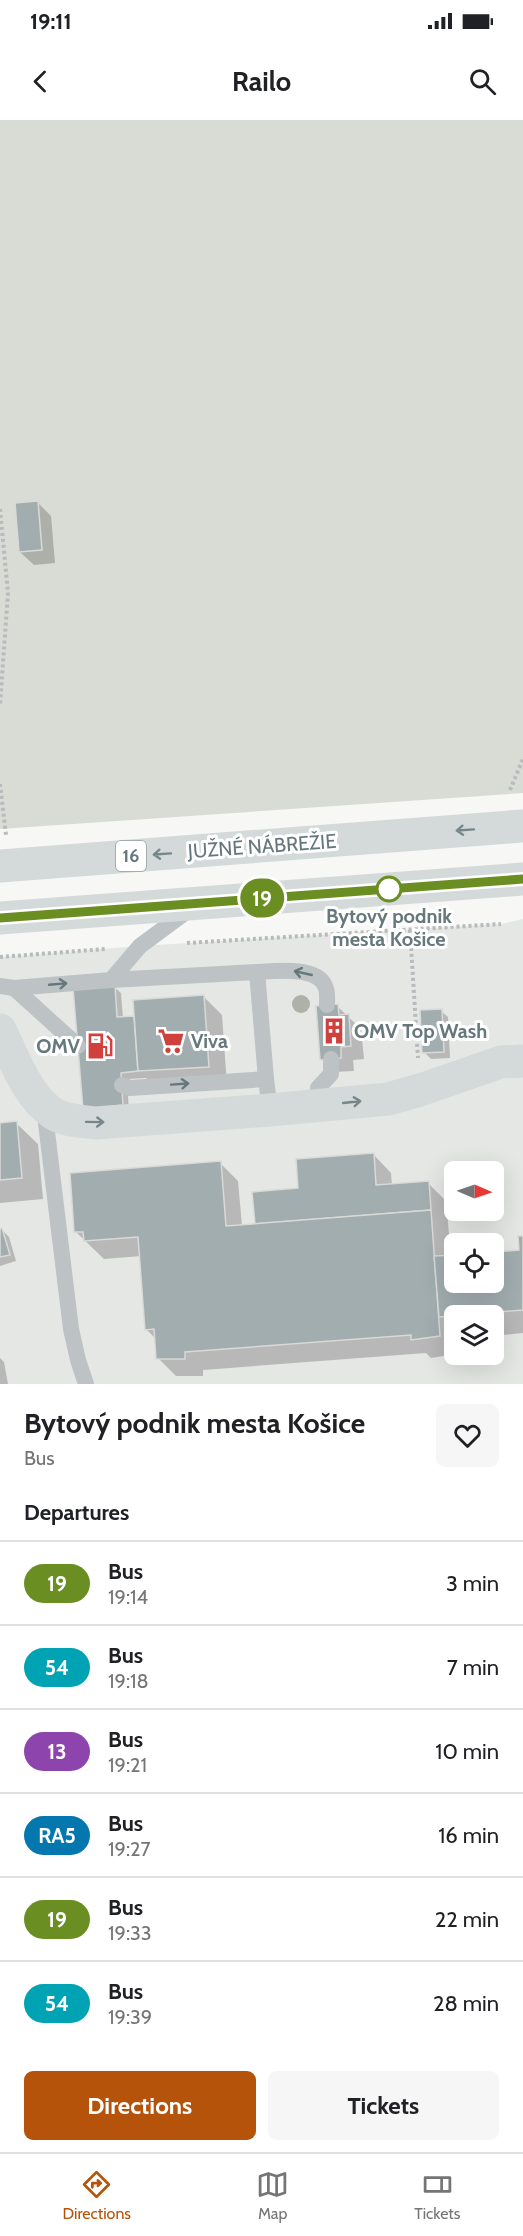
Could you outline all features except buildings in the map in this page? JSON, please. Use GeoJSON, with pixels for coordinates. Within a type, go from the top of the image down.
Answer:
{"type":"FeatureCollection","features":[{"type":"Feature","properties":{"kind":"highway","name":"JUŽNÉ NÁBREŽIE"},"geometry":{"type":"LineString","coordinates":[[5,866],[523,826]]}},
{"type":"Feature","properties":{"kind":"highway"},"geometry":{"type":"LineString","coordinates":[[0,918],[523,879]]}},
{"type":"Feature","properties":{"kind":"highway"},"geometry":{"type":"LineString","coordinates":[[0,1030],[28,1085],[44,1106],[67,1119],[96,1123],[268,1095],[317,1106],[387,1099],[501,1062],[523,1061]]}},
{"type":"Feature","properties":{"kind":"lane"},"geometry":{"type":"LineString","coordinates":[[111,980],[140,946],[197,903]]}},
{"type":"Feature","properties":{"kind":"lane"},"geometry":{"type":"LineString","coordinates":[[7,987],[288,970],[313,975],[321,980],[326,986],[327,1005]]}},
{"type":"Feature","properties":{"kind":"lane"},"geometry":{"type":"LineString","coordinates":[[122,1085],[130,1088],[268,1095],[257,972]]}},
{"type":"Feature","properties":{"kind":"lane"},"geometry":{"type":"LineString","coordinates":[[7,987],[78,1046]]}},
{"type":"Feature","properties":{"kind":"lane"},"geometry":{"type":"LineString","coordinates":[[317,1106],[318,1088],[331,1074],[331,1059]]}},
{"type":"Feature","properties":{"kind":"lane"},"geometry":{"type":"LineString","coordinates":[[44,1106],[71,1329],[78,1360],[87,1384]]}},
{"type":"Feature","properties":{"kind":"path"},"geometry":{"type":"LineString","coordinates":[[0,509],[8,593],[0,705]]}},
{"type":"Feature","properties":{"kind":"path"},"geometry":{"type":"LineString","coordinates":[[510,790],[523,759]]}},
{"type":"Feature","properties":{"kind":"path"},"geometry":{"type":"LineString","coordinates":[[0,786],[5,866]]}},
{"type":"Feature","properties":{"kind":"path"},"geometry":{"type":"LineString","coordinates":[[0,957],[501,924]]}},
{"type":"Feature","properties":{"kind":"path"},"geometry":{"type":"LineString","coordinates":[[410,930],[420,1090]]}},
{"type":"Feature","properties":{"kind":"shaded area"},"geometry":{"type":"Polygon","coordinates":[[[0,120],[523,120],[523,793],[0,829],[0,120]]]}},
{"type":"Feature","properties":{"kind":"shaded area"},"geometry":{"type":"Polygon","coordinates":[[[523,919],[523,1384],[0,1384],[0,957],[501,924],[523,919]]]}},
{"type":"Feature","properties":{"kind":"bus line","name":"19"},"geometry":{"type":"LineString","coordinates":[[0,918],[523,879]]}},
{"type":"Feature","properties":{"kind":"place","name":"Bytový podnik mesta Košice"},"geometry":{"type":"Point","coordinates":[389,889]}},
{"type":"Feature","properties":{"kind":"place","name":"OMV Top Wash"},"geometry":{"type":"Point","coordinates":[334,1031]}},
{"type":"Feature","properties":{"kind":"place","name":"Viva"},"geometry":{"type":"Point","coordinates":[171,1041]}},
{"type":"Feature","properties":{"kind":"place","name":"OMV"},"geometry":{"type":"Point","coordinates":[100,1046]}}]}
